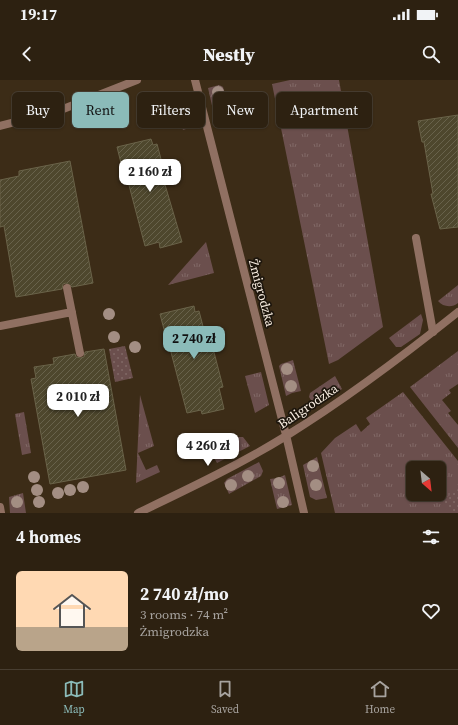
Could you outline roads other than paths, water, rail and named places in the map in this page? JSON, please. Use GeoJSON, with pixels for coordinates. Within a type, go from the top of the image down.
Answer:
{"type":"FeatureCollection","features":[{"type":"Feature","properties":{"kind":"street"},"geometry":{"type":"LineString","coordinates":[[0,126],[58,112],[137,80]]}},
{"type":"Feature","properties":{"kind":"street","name":"Żmigrodzka"},"geometry":{"type":"LineString","coordinates":[[195,80],[286,435],[304,513]]}},
{"type":"Feature","properties":{"kind":"street"},"geometry":{"type":"LineString","coordinates":[[416,238],[433,332]]}},
{"type":"Feature","properties":{"kind":"street"},"geometry":{"type":"LineString","coordinates":[[67,288],[80,353]]}},
{"type":"Feature","properties":{"kind":"street"},"geometry":{"type":"LineString","coordinates":[[0,326],[72,312]]}},
{"type":"Feature","properties":{"kind":"street","name":"Baligrodzka"},"geometry":{"type":"LineString","coordinates":[[138,513],[176,495],[286,435],[384,369],[458,312]]}},
{"type":"Feature","properties":{"kind":"street"},"geometry":{"type":"LineString","coordinates":[[0,507],[1,513]]}}]}
